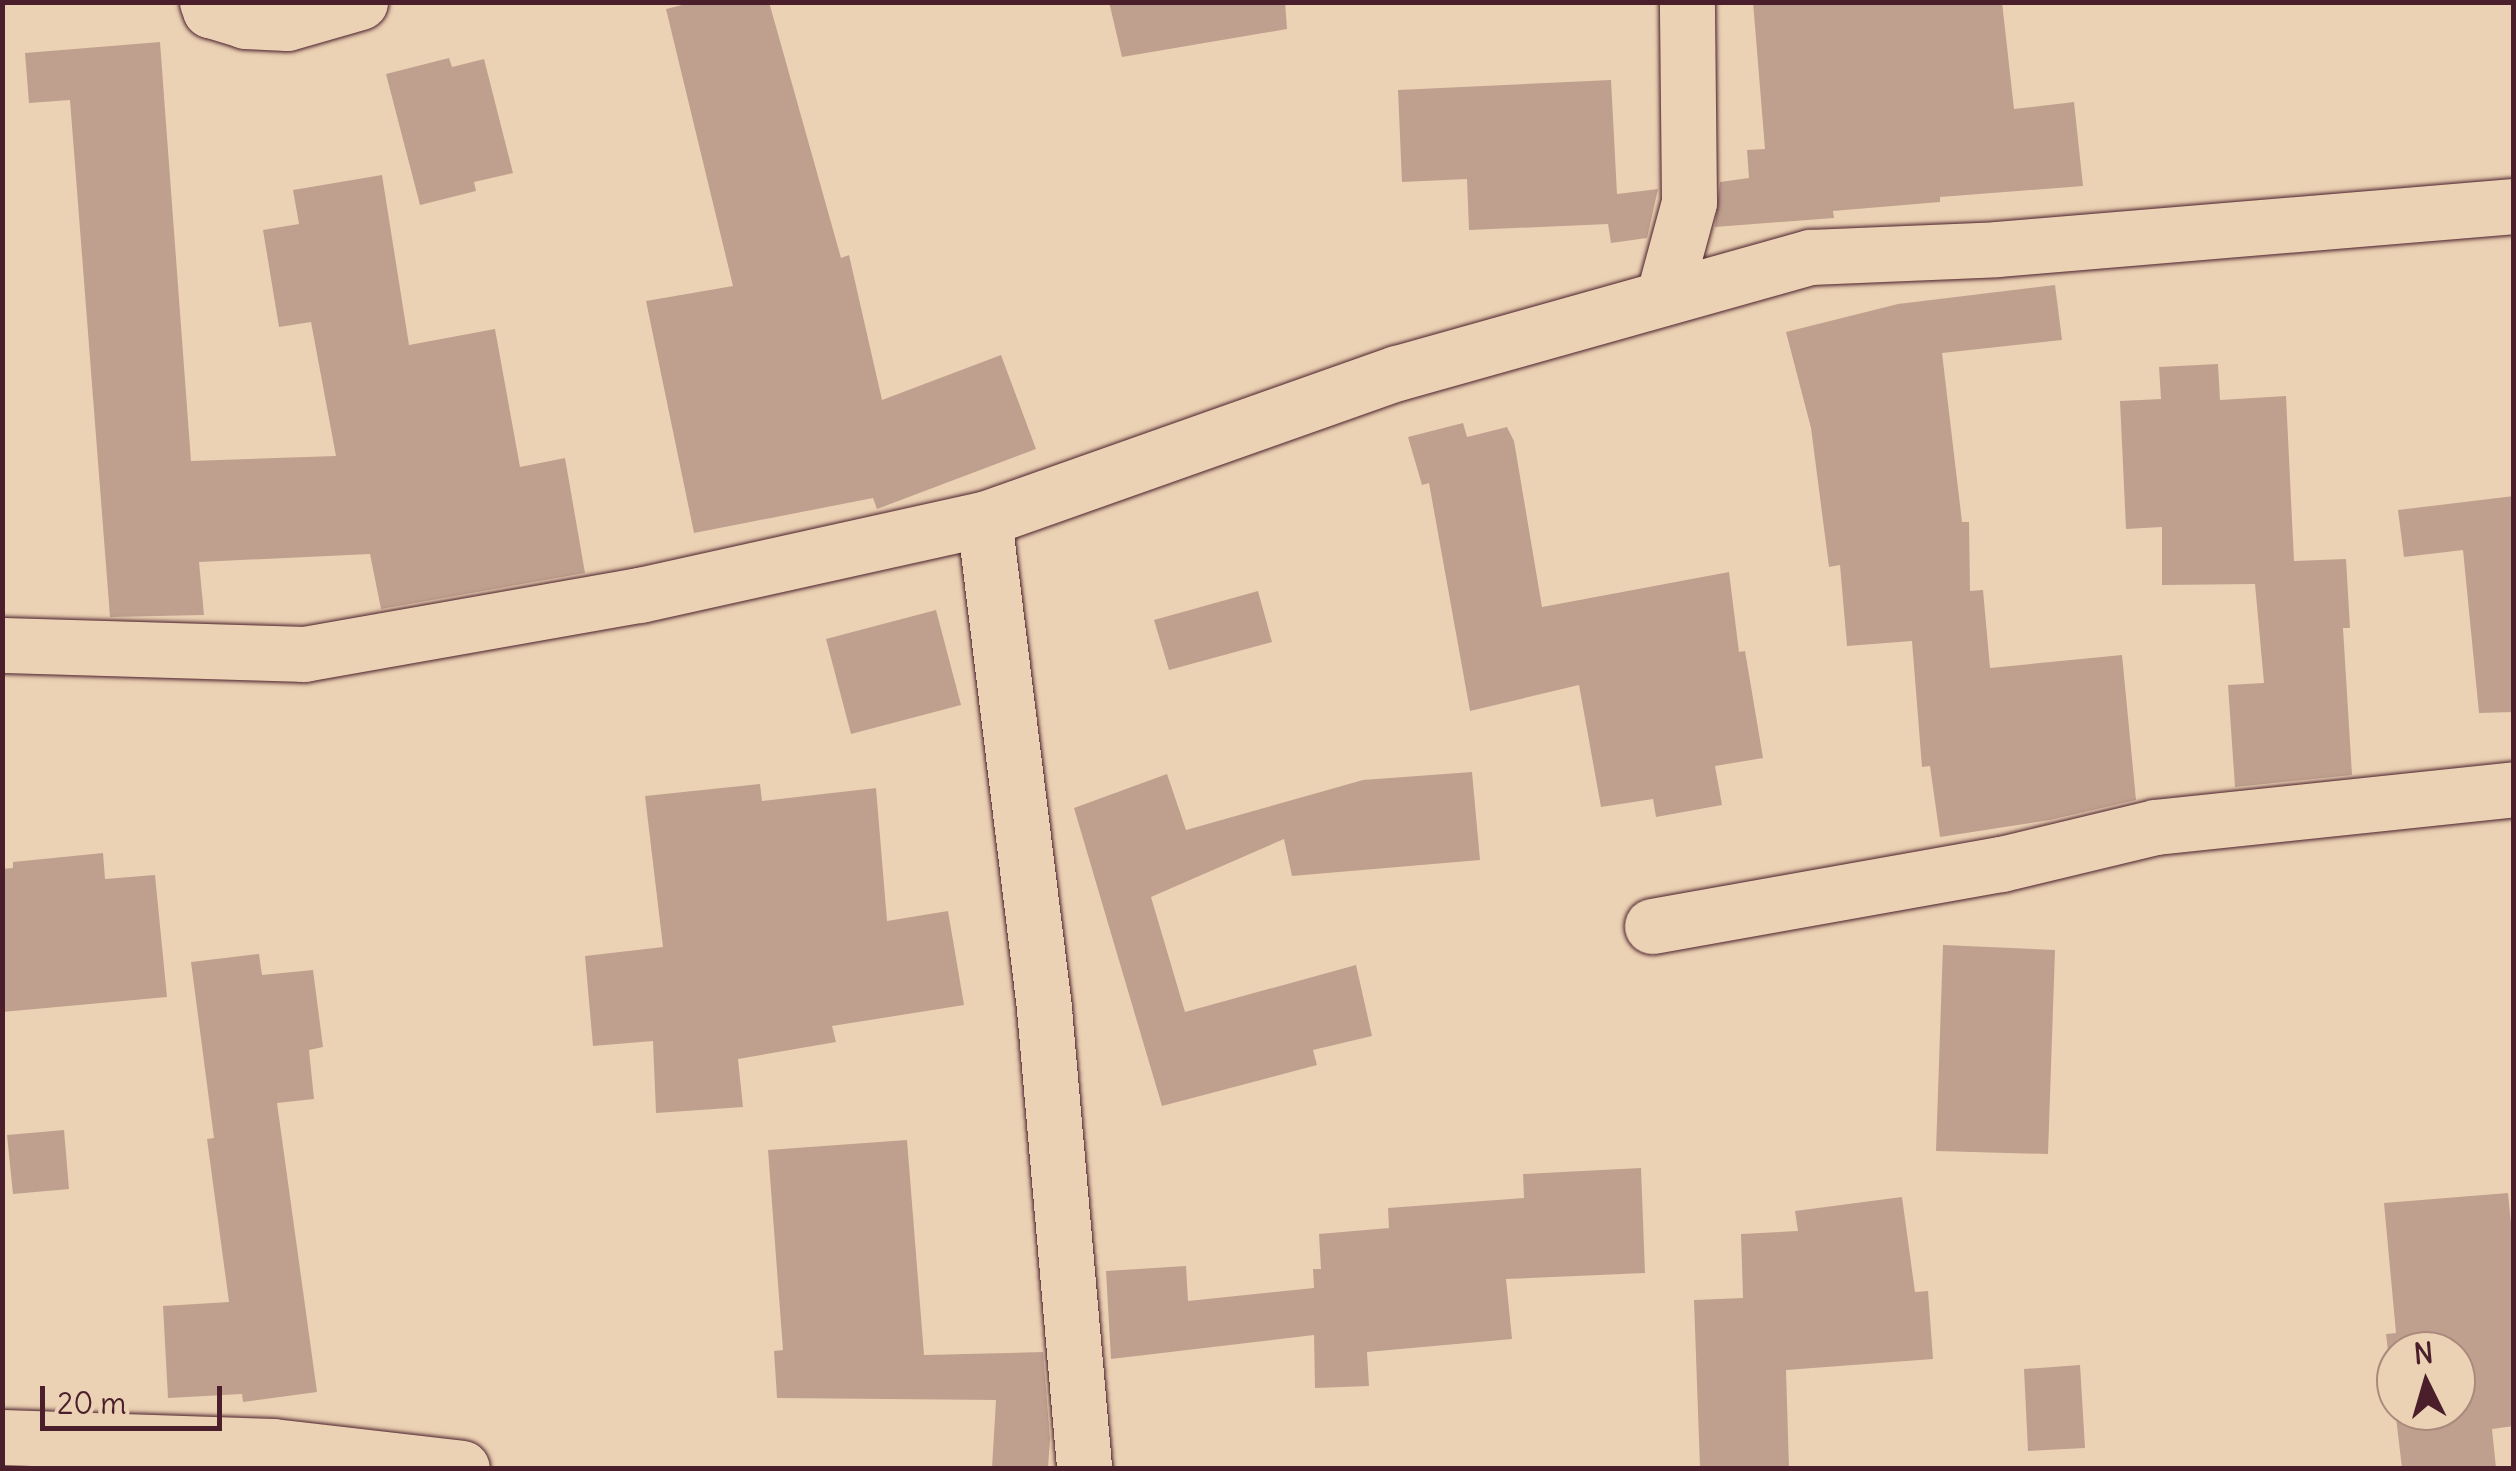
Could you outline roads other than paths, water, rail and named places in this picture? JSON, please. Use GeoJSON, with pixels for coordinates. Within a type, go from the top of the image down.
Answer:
{"type":"FeatureCollection","features":[{"type":"Feature","properties":{"kind":"street"},"geometry":{"type":"LineString","coordinates":[[207,2],[210,10],[245,21],[287,23],[360,2]]}},
{"type":"Feature","properties":{"kind":"street"},"geometry":{"type":"LineString","coordinates":[[1663,298],[1690,202],[1687,2]]}},
{"type":"Feature","properties":{"kind":"street"},"geometry":{"type":"LineString","coordinates":[[1690,202],[1748,271]]}},
{"type":"Feature","properties":{"kind":"street"},"geometry":{"type":"LineString","coordinates":[[2,645],[304,654],[640,595],[984,520],[1397,373],[1748,271],[1810,257],[1997,248],[2514,206]]}},
{"type":"Feature","properties":{"kind":"street"},"geometry":{"type":"LineString","coordinates":[[984,520],[1044,1009],[1084,1468]]}},
{"type":"Feature","properties":{"kind":"street"},"geometry":{"type":"LineString","coordinates":[[1652,926],[2001,864],[2155,827],[2514,789]]}},
{"type":"Feature","properties":{"kind":"street"},"geometry":{"type":"LineString","coordinates":[[2,1437],[273,1446],[462,1468]]}}]}
